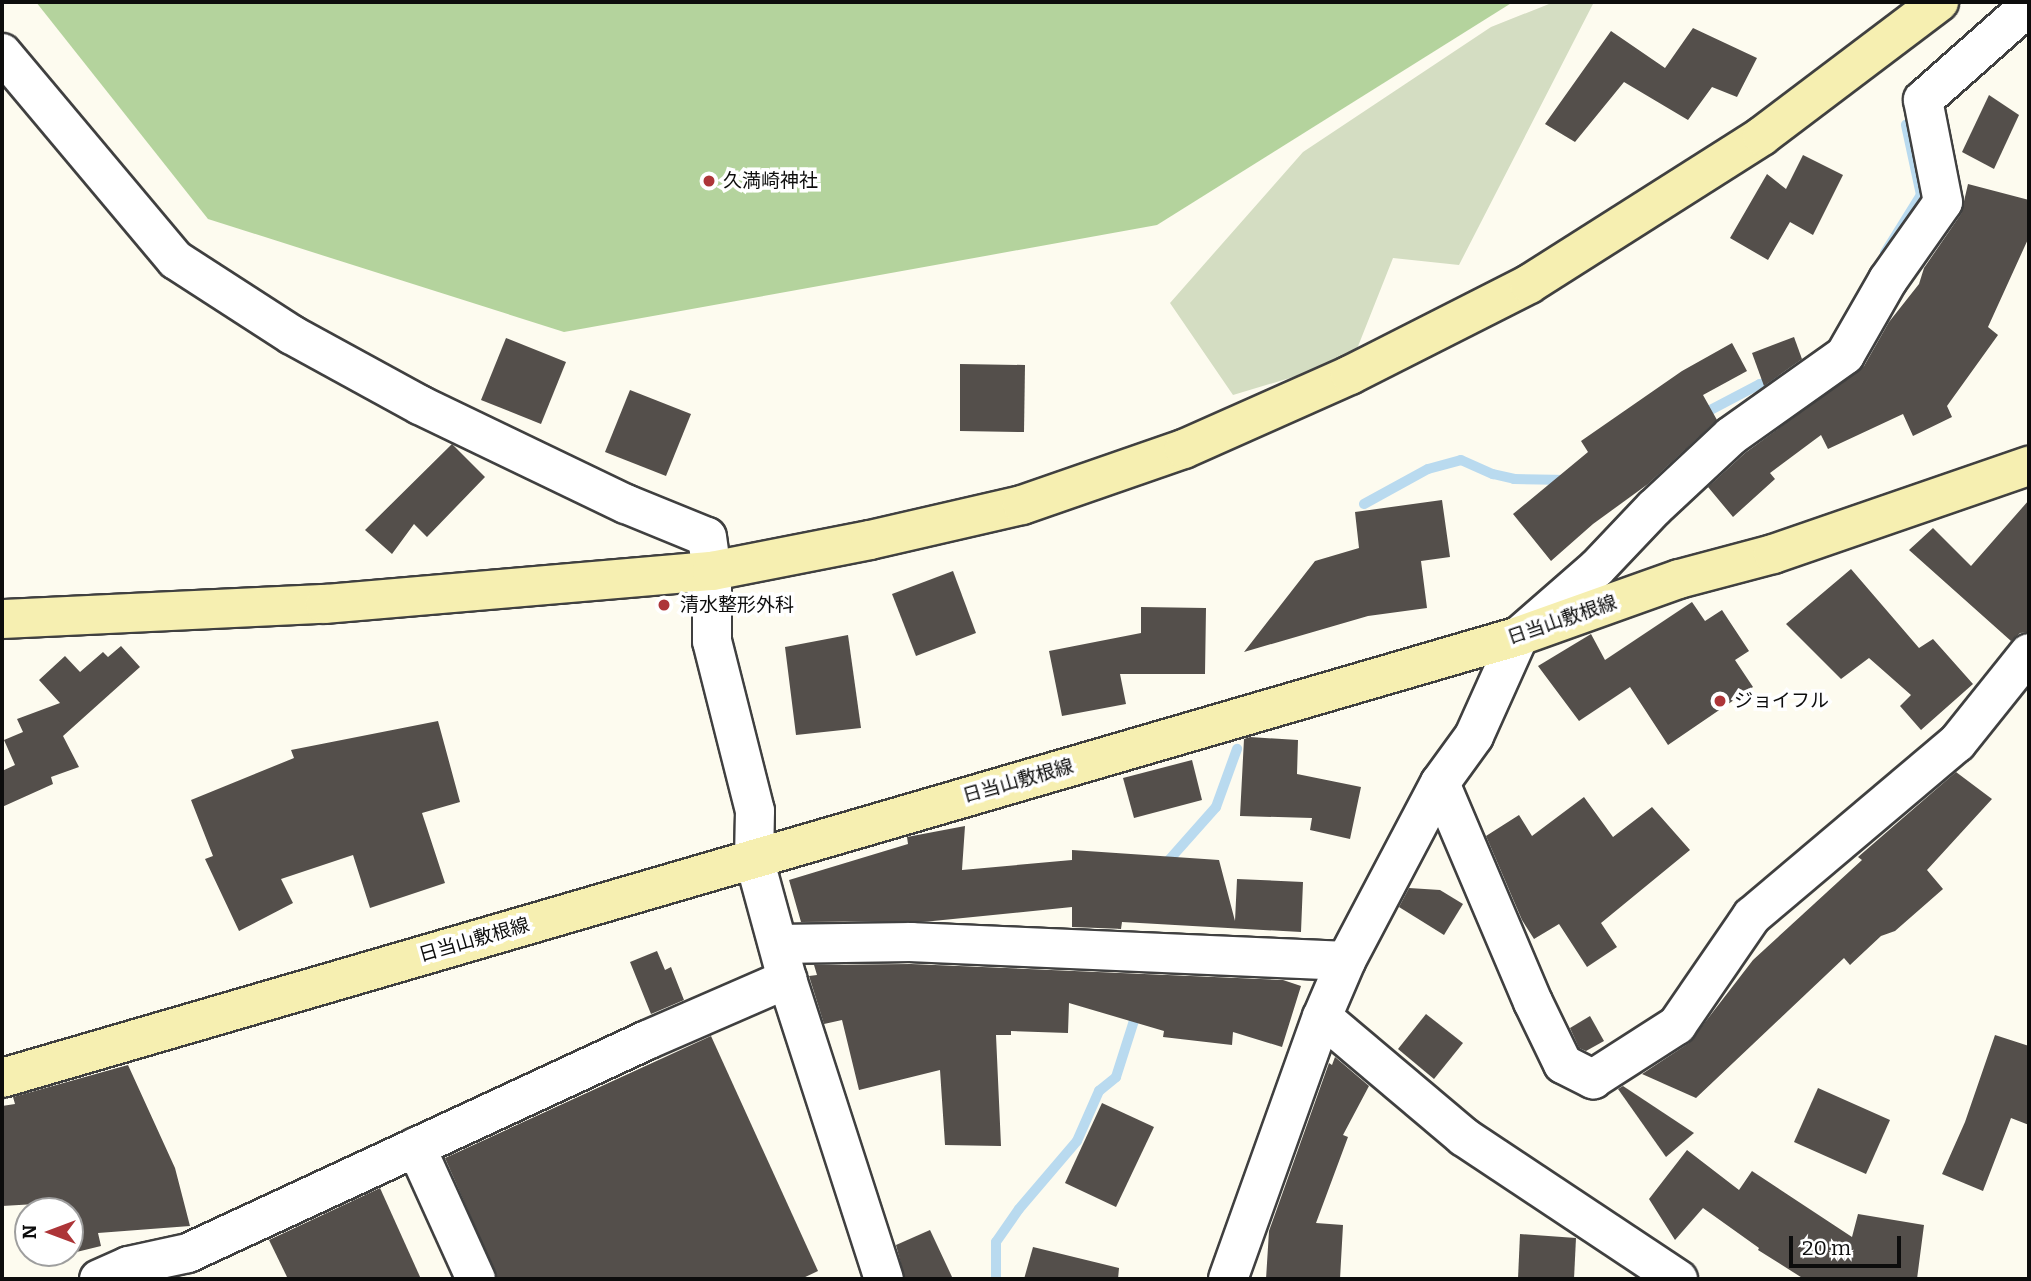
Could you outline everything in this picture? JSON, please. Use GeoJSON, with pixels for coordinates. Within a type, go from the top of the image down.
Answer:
{"type":"FeatureCollection","features":[{"type":"Feature","properties":{"kind":"main road"},"geometry":{"type":"LineString","coordinates":[[2,619],[325,604],[712,571],[870,540],[1022,505],[1184,449],[1350,375],[1541,276],[1762,136],[1940,2]]}},
{"type":"Feature","properties":{"kind":"main road","name":"日当山敷根線"},"geometry":{"type":"LineString","coordinates":[[2,1078],[1519,636],[1679,579],[1773,554],[2029,466]]}},
{"type":"Feature","properties":{"kind":"street"},"geometry":{"type":"LineString","coordinates":[[1228,1279],[1322,1017],[1346,961],[1440,783],[1475,736],[1519,636],[1597,568],[1654,508],[1731,436],[1845,355],[1888,280],[1943,202],[1923,100],[2029,6]]}},
{"type":"Feature","properties":{"kind":"street"},"geometry":{"type":"LineString","coordinates":[[2,53],[176,260],[292,335],[420,405],[626,503],[707,537],[712,571],[712,641],[755,811],[754,858],[878,1277]]}},
{"type":"Feature","properties":{"kind":"street"},"geometry":{"type":"LineString","coordinates":[[1440,783],[1533,1002],[1563,1064],[1593,1079],[1677,1025],[1752,916],[1957,743],[2029,653]]}},
{"type":"Feature","properties":{"kind":"street"},"geometry":{"type":"LineString","coordinates":[[99,1279],[128,1266],[172,1268],[188,1253],[416,1147],[783,962],[911,942],[1346,961]]}},
{"type":"Feature","properties":{"kind":"street"},"geometry":{"type":"LineString","coordinates":[[1322,1017],[1464,1137],[1678,1279]]}},
{"type":"Feature","properties":{"kind":"street"},"geometry":{"type":"LineString","coordinates":[[416,1147],[476,1279]]}},
{"type":"Feature","properties":{"kind":"green space"},"geometry":{"type":"Polygon","coordinates":[[[36,2],[1513,2],[1157,225],[564,332],[208,219],[36,2]]]}},
{"type":"Feature","properties":{"kind":"green space"},"geometry":{"type":"Polygon","coordinates":[[[1554,2],[1594,2],[1459,265],[1393,258],[1353,359],[1233,395],[1170,303],[1303,152],[1491,27],[1554,2]]]}},
{"type":"Feature","properties":{"kind":"building"},"geometry":{"type":"Polygon","coordinates":[[[1693,28],[1757,58],[1737,97],[1712,87],[1688,120],[1624,82],[1575,142],[1545,124],[1611,31],[1665,68],[1693,28]]]}},
{"type":"Feature","properties":{"kind":"building"},"geometry":{"type":"Polygon","coordinates":[[[1989,95],[2019,115],[1994,169],[1962,152],[1989,95]]]}},
{"type":"Feature","properties":{"kind":"building"},"geometry":{"type":"Polygon","coordinates":[[[1803,155],[1843,175],[1813,235],[1790,222],[1768,260],[1730,238],[1767,174],[1786,189],[1803,155]]]}},
{"type":"Feature","properties":{"kind":"building"},"geometry":{"type":"Polygon","coordinates":[[[1968,184],[2029,200],[2029,237],[1988,327],[1998,335],[1947,406],[1952,417],[1913,436],[1903,414],[1828,449],[1821,435],[1770,473],[1775,479],[1733,517],[1708,487],[1745,453],[1864,366],[1889,322],[1919,284],[1924,268],[1961,214],[1968,184]]]}},
{"type":"Feature","properties":{"kind":"building"},"geometry":{"type":"Polygon","coordinates":[[[1794,337],[1802,359],[1764,386],[1752,353],[1794,337]]]}},
{"type":"Feature","properties":{"kind":"building"},"geometry":{"type":"Polygon","coordinates":[[[506,338],[566,362],[541,424],[481,400],[506,338]]]}},
{"type":"Feature","properties":{"kind":"building"},"geometry":{"type":"Polygon","coordinates":[[[1732,343],[1747,371],[1703,395],[1717,420],[1648,484],[1593,524],[1551,561],[1513,514],[1588,452],[1581,441],[1682,371],[1732,343]]]}},
{"type":"Feature","properties":{"kind":"building"},"geometry":{"type":"Polygon","coordinates":[[[960,364],[1025,365],[1024,432],[960,431],[960,364]]]}},
{"type":"Feature","properties":{"kind":"building"},"geometry":{"type":"Polygon","coordinates":[[[630,390],[691,414],[666,476],[605,452],[630,390]]]}},
{"type":"Feature","properties":{"kind":"building"},"geometry":{"type":"Polygon","coordinates":[[[452,444],[485,477],[427,537],[414,524],[392,554],[365,530],[452,444]]]}},
{"type":"Feature","properties":{"kind":"building"},"geometry":{"type":"Polygon","coordinates":[[[1442,500],[1450,557],[1421,561],[1427,608],[1368,616],[1244,652],[1315,561],[1359,548],[1355,512],[1442,500]]]}},
{"type":"Feature","properties":{"kind":"building"},"geometry":{"type":"Polygon","coordinates":[[[2029,500],[2029,632],[2020,633],[2011,641],[1909,550],[1933,528],[1971,566],[2029,500]]]}},
{"type":"Feature","properties":{"kind":"building"},"geometry":{"type":"Polygon","coordinates":[[[1851,569],[1919,648],[1933,639],[1973,684],[1921,730],[1900,706],[1911,695],[1869,658],[1841,679],[1786,624],[1851,569]]]}},
{"type":"Feature","properties":{"kind":"building"},"geometry":{"type":"Polygon","coordinates":[[[953,571],[976,633],[916,656],[892,594],[953,571]]]}},
{"type":"Feature","properties":{"kind":"building"},"geometry":{"type":"Polygon","coordinates":[[[1692,602],[1705,621],[1722,610],[1749,651],[1735,660],[1753,687],[1668,745],[1630,687],[1579,721],[1538,666],[1591,634],[1605,660],[1692,602]]]}},
{"type":"Feature","properties":{"kind":"building"},"geometry":{"type":"Polygon","coordinates":[[[1141,607],[1206,608],[1205,674],[1120,674],[1126,704],[1062,716],[1049,651],[1141,633],[1141,607]]]}},
{"type":"Feature","properties":{"kind":"building"},"geometry":{"type":"Polygon","coordinates":[[[848,635],[861,728],[796,735],[785,647],[848,635]]]}},
{"type":"Feature","properties":{"kind":"building"},"geometry":{"type":"Polygon","coordinates":[[[121,646],[140,667],[63,736],[79,767],[51,777],[53,784],[2,807],[2,771],[15,765],[4,740],[23,732],[17,719],[60,703],[39,680],[65,656],[80,672],[103,652],[108,657],[121,646]]]}},
{"type":"Feature","properties":{"kind":"building"},"geometry":{"type":"Polygon","coordinates":[[[438,721],[460,802],[422,813],[445,883],[370,908],[353,855],[281,879],[293,903],[239,931],[205,859],[213,856],[191,800],[294,758],[291,750],[438,721]]]}},
{"type":"Feature","properties":{"kind":"building"},"geometry":{"type":"Polygon","coordinates":[[[1250,737],[1298,740],[1297,774],[1361,787],[1350,839],[1310,830],[1312,818],[1240,816],[1244,739],[1250,737]]]}},
{"type":"Feature","properties":{"kind":"building"},"geometry":{"type":"Polygon","coordinates":[[[1192,760],[1202,800],[1134,818],[1123,778],[1192,760]]]}},
{"type":"Feature","properties":{"kind":"building"},"geometry":{"type":"Polygon","coordinates":[[[1956,772],[1992,799],[1927,870],[1943,889],[1895,931],[1881,936],[1850,965],[1844,958],[1696,1098],[1642,1074],[1689,1043],[1753,960],[1862,860],[1858,857],[1956,772]]]}},
{"type":"Feature","properties":{"kind":"building"},"geometry":{"type":"Polygon","coordinates":[[[1584,797],[1613,837],[1652,807],[1690,850],[1601,923],[1617,947],[1587,967],[1559,924],[1534,939],[1522,920],[1486,836],[1519,815],[1532,836],[1584,797]]]}},
{"type":"Feature","properties":{"kind":"building"},"geometry":{"type":"Polygon","coordinates":[[[965,826],[962,870],[1072,860],[1072,850],[1219,860],[1235,921],[1237,879],[1303,882],[1301,932],[1122,922],[1121,929],[1072,927],[1072,907],[933,921],[801,922],[789,880],[908,844],[907,837],[965,826]]]}},
{"type":"Feature","properties":{"kind":"building"},"geometry":{"type":"Polygon","coordinates":[[[1409,888],[1440,890],[1463,904],[1444,935],[1399,907],[1409,888]]]}},
{"type":"Feature","properties":{"kind":"building"},"geometry":{"type":"Polygon","coordinates":[[[657,951],[665,970],[671,967],[684,1000],[651,1014],[630,962],[657,951]]]}},
{"type":"Feature","properties":{"kind":"building"},"geometry":{"type":"Polygon","coordinates":[[[911,964],[1283,980],[1301,986],[1282,1047],[1233,1032],[1232,1045],[1163,1037],[1164,1031],[1069,1003],[1068,1033],[1011,1031],[1011,1035],[996,1035],[1001,1146],[945,1145],[940,1070],[859,1090],[842,1020],[824,1024],[809,976],[817,975],[814,965],[911,964]]]}},
{"type":"Feature","properties":{"kind":"building"},"geometry":{"type":"Polygon","coordinates":[[[1426,1014],[1463,1043],[1434,1079],[1398,1049],[1426,1014]]]}},
{"type":"Feature","properties":{"kind":"building"},"geometry":{"type":"Polygon","coordinates":[[[1590,1016],[1604,1041],[1586,1051],[1579,1048],[1570,1028],[1590,1016]]]}},
{"type":"Feature","properties":{"kind":"building"},"geometry":{"type":"Polygon","coordinates":[[[1995,1035],[2029,1046],[2029,1125],[2011,1118],[1983,1191],[1942,1174],[1965,1122],[1995,1035]]]}},
{"type":"Feature","properties":{"kind":"building"},"geometry":{"type":"Polygon","coordinates":[[[711,1036],[818,1271],[801,1279],[498,1279],[445,1158],[711,1036]]]}},
{"type":"Feature","properties":{"kind":"building"},"geometry":{"type":"Polygon","coordinates":[[[1335,1057],[1369,1086],[1343,1135],[1348,1137],[1316,1223],[1343,1225],[1340,1279],[1266,1279],[1269,1231],[1329,1063],[1332,1065],[1335,1057]]]}},
{"type":"Feature","properties":{"kind":"building"},"geometry":{"type":"Polygon","coordinates":[[[128,1065],[175,1168],[190,1226],[98,1233],[101,1246],[84,1250],[84,1197],[14,1197],[14,1205],[2,1206],[2,1106],[15,1104],[13,1097],[128,1065]]]}},
{"type":"Feature","properties":{"kind":"building"},"geometry":{"type":"Polygon","coordinates":[[[1623,1086],[1694,1133],[1666,1157],[1618,1089],[1623,1086]]]}},
{"type":"Feature","properties":{"kind":"building"},"geometry":{"type":"Polygon","coordinates":[[[1818,1088],[1890,1120],[1866,1174],[1794,1142],[1818,1088]]]}},
{"type":"Feature","properties":{"kind":"building"},"geometry":{"type":"Polygon","coordinates":[[[1102,1103],[1154,1127],[1116,1207],[1065,1183],[1102,1103]]]}},
{"type":"Feature","properties":{"kind":"building"},"geometry":{"type":"Polygon","coordinates":[[[1687,1150],[1739,1190],[1752,1171],[1852,1237],[1858,1214],[1924,1225],[1917,1279],[1804,1279],[1758,1250],[1759,1248],[1703,1208],[1675,1240],[1649,1199],[1687,1150]]]}},
{"type":"Feature","properties":{"kind":"building"},"geometry":{"type":"Polygon","coordinates":[[[380,1188],[421,1279],[288,1279],[269,1240],[380,1188]]]}},
{"type":"Feature","properties":{"kind":"building"},"geometry":{"type":"Polygon","coordinates":[[[930,1230],[953,1279],[905,1279],[896,1245],[930,1230]]]}},
{"type":"Feature","properties":{"kind":"building"},"geometry":{"type":"Polygon","coordinates":[[[1520,1234],[1576,1238],[1574,1279],[1518,1279],[1520,1234]]]}},
{"type":"Feature","properties":{"kind":"building"},"geometry":{"type":"Polygon","coordinates":[[[1033,1247],[1119,1268],[1118,1279],[1024,1279],[1033,1247]]]}},
{"type":"Feature","properties":{"kind":"waterway"},"geometry":{"type":"LineString","coordinates":[[1885,253],[1921,195],[1906,125]]}},
{"type":"Feature","properties":{"kind":"waterway"},"geometry":{"type":"LineString","coordinates":[[1699,416],[1760,384],[1787,381]]}},
{"type":"Feature","properties":{"kind":"waterway"},"geometry":{"type":"LineString","coordinates":[[1364,504],[1428,469],[1461,460],[1493,474],[1514,479],[1568,480]]}},
{"type":"Feature","properties":{"kind":"waterway"},"geometry":{"type":"LineString","coordinates":[[1167,868],[1169,860],[1216,807],[1237,749]]}},
{"type":"Feature","properties":{"kind":"waterway"},"geometry":{"type":"LineString","coordinates":[[996,1279],[996,1242],[1019,1209],[1077,1141],[1099,1091],[1116,1077],[1138,1008]]}},
{"type":"Feature","properties":{"kind":"place","name":"久満崎神社"},"geometry":{"type":"Point","coordinates":[709,181]}},
{"type":"Feature","properties":{"kind":"place","name":"清水整形外科"},"geometry":{"type":"Point","coordinates":[664,605]}},
{"type":"Feature","properties":{"kind":"place","name":"ジョイフル"},"geometry":{"type":"Point","coordinates":[1720,701]}}]}
